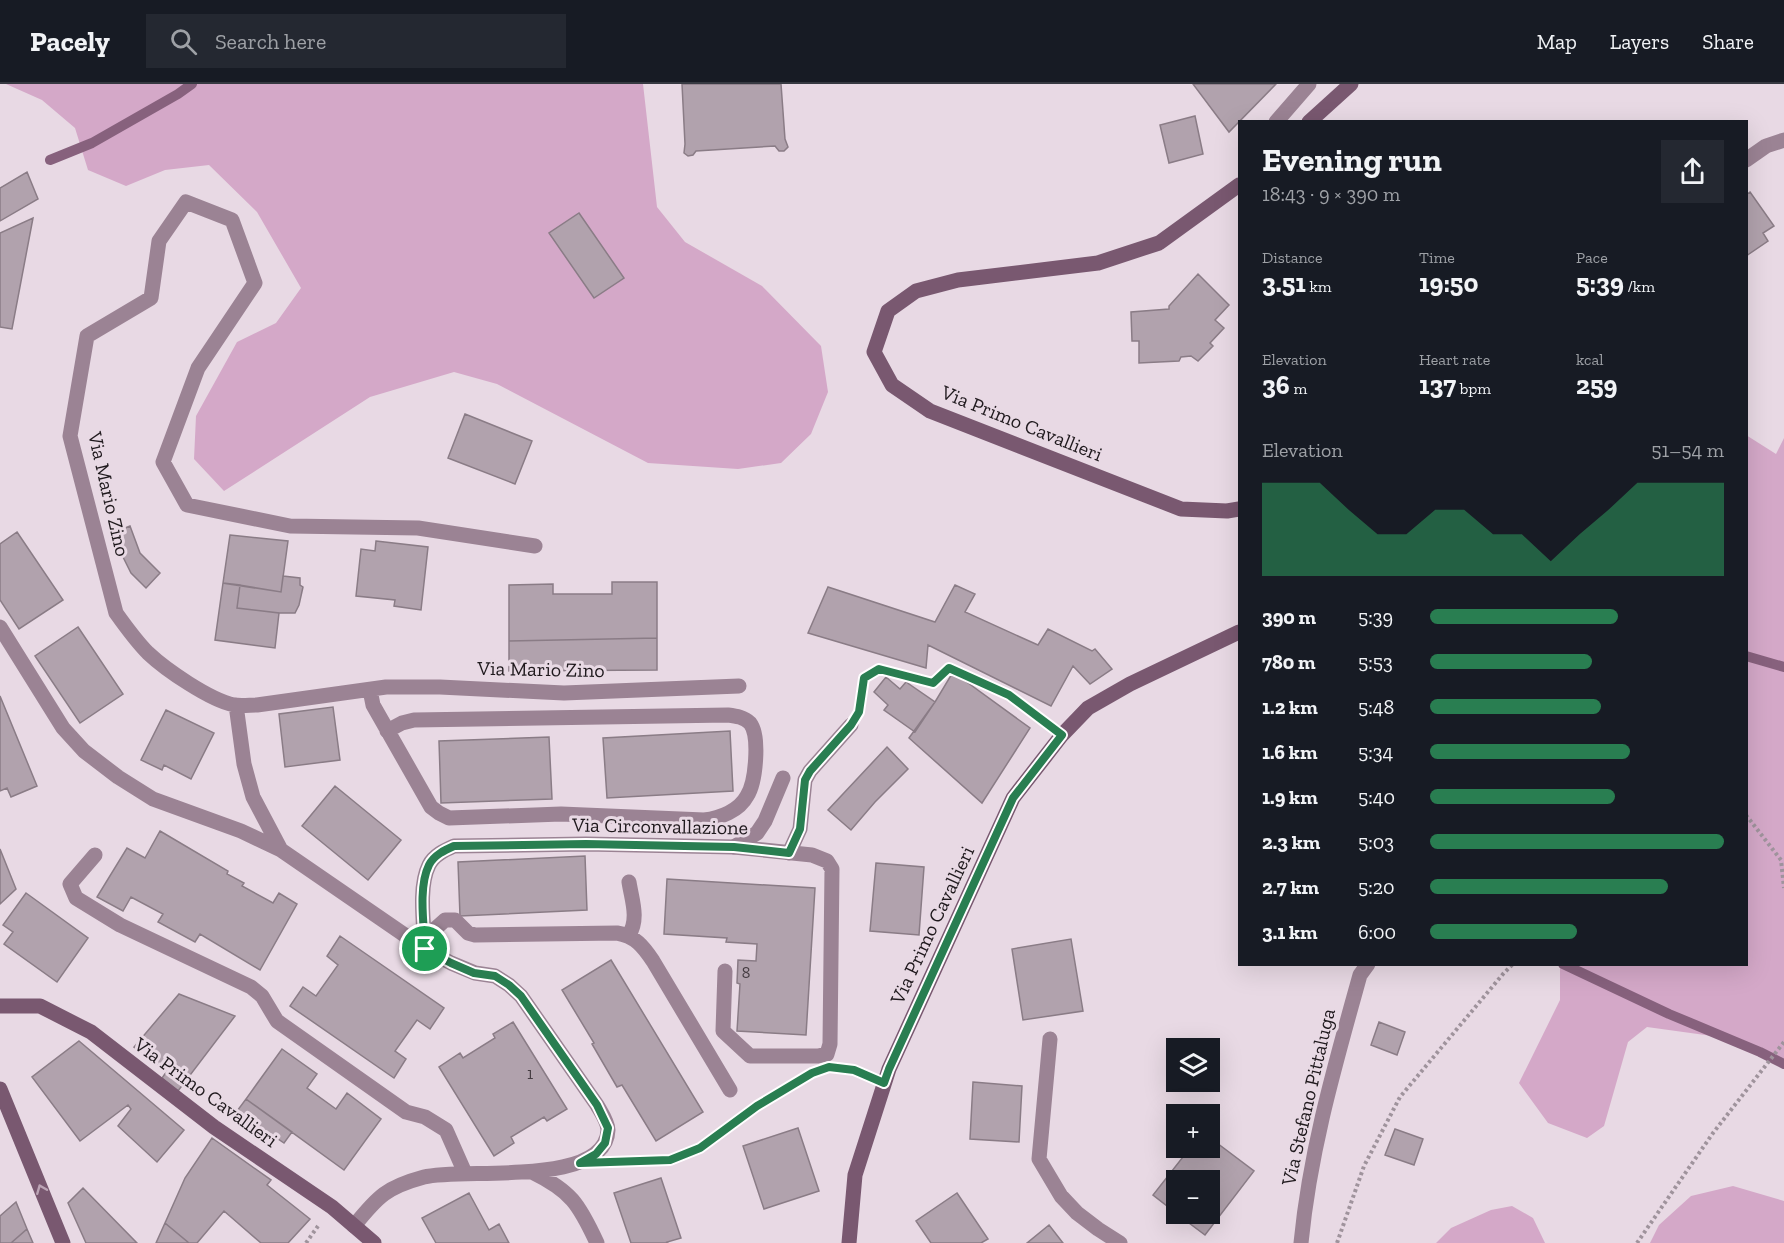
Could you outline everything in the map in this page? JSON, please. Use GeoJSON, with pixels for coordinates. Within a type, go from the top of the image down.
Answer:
{"type":"FeatureCollection","features":[{"type":"Feature","properties":{"kind":"main road"},"geometry":{"type":"LineString","coordinates":[[1311,120],[1350,84]]}},
{"type":"Feature","properties":{"kind":"main road","name":"Via Primo Cavallieri"},"geometry":{"type":"LineString","coordinates":[[1238,186],[1159,243],[1098,262],[958,280],[916,291],[888,311],[874,352],[892,385],[930,411],[1181,509],[1227,512],[1238,508]]}},
{"type":"Feature","properties":{"kind":"main road","name":"Via Primo Cavallieri"},"geometry":{"type":"LineString","coordinates":[[849,1243],[855,1175],[889,1069],[1013,798],[1062,735],[1088,708],[1130,684],[1238,632]]}},
{"type":"Feature","properties":{"kind":"main road","name":"Via Primo Cavallieri"},"geometry":{"type":"LineString","coordinates":[[0,1006],[40,1006],[90,1032],[214,1127],[332,1207],[374,1243]]}},
{"type":"Feature","properties":{"kind":"main road"},"geometry":{"type":"LineString","coordinates":[[0,1089],[63,1243]]}},
{"type":"Feature","properties":{"kind":"street"},"geometry":{"type":"LineString","coordinates":[[1278,120],[1309,84]]}},
{"type":"Feature","properties":{"kind":"street"},"geometry":{"type":"LineString","coordinates":[[1748,159],[1766,146],[1784,140]]}},
{"type":"Feature","properties":{"kind":"street","name":"Via Mario Zino"},"geometry":{"type":"LineString","coordinates":[[535,546],[418,528],[290,526],[187,505],[164,462],[198,368],[255,283],[232,220],[186,202],[159,241],[151,298],[87,336],[70,436],[116,613],[147,652],[205,693],[223,702],[236,705],[257,705],[386,687],[440,687],[564,693],[739,686]]}},
{"type":"Feature","properties":{"kind":"street"},"geometry":{"type":"LineString","coordinates":[[0,627],[63,728],[84,751],[118,777],[153,799],[241,831],[281,850],[425,949],[474,973],[495,976],[509,985],[521,996],[597,1105],[608,1128],[605,1143],[596,1154],[580,1163],[532,1172],[427,1176],[388,1191],[374,1201],[354,1226]]}},
{"type":"Feature","properties":{"kind":"street"},"geometry":{"type":"LineString","coordinates":[[370,690],[373,705],[387,731],[431,807],[449,818],[561,814],[704,820],[719,818],[747,797],[754,778],[757,749],[751,724],[742,717],[728,715],[414,720],[387,731]]}},
{"type":"Feature","properties":{"kind":"street"},"geometry":{"type":"LineString","coordinates":[[236,705],[244,764],[253,797],[281,850]]}},
{"type":"Feature","properties":{"kind":"street"},"geometry":{"type":"LineString","coordinates":[[789,853],[800,829],[805,780],[810,771],[851,725]]}},
{"type":"Feature","properties":{"kind":"street"},"geometry":{"type":"LineString","coordinates":[[734,847],[757,833],[765,821],[783,778]]}},
{"type":"Feature","properties":{"kind":"street","name":"Via Circonvallazione"},"geometry":{"type":"LineString","coordinates":[[425,949],[423,898],[429,864],[442,851],[454,846],[586,844],[734,847],[820,857],[827,861],[832,869],[830,1044],[827,1054],[750,1056],[723,1031],[725,971]]}},
{"type":"Feature","properties":{"kind":"street"},"geometry":{"type":"LineString","coordinates":[[95,855],[70,884],[76,898],[120,925],[251,987],[262,996],[277,1021],[406,1112],[425,1117],[446,1130],[465,1173]]}},
{"type":"Feature","properties":{"kind":"street"},"geometry":{"type":"LineString","coordinates":[[629,882],[635,917],[634,926],[629,935]]}},
{"type":"Feature","properties":{"kind":"street"},"geometry":{"type":"LineString","coordinates":[[425,949],[435,929],[445,920],[455,920],[468,933],[476,935],[617,933],[629,935],[642,945],[653,961],[730,1090]]}},
{"type":"Feature","properties":{"kind":"street","name":"Via Stefano Pittaluga"},"geometry":{"type":"LineString","coordinates":[[1301,1243],[1320,1122],[1359,975],[1366,966]]}},
{"type":"Feature","properties":{"kind":"street"},"geometry":{"type":"LineString","coordinates":[[1050,1039],[1040,1159],[1061,1196],[1077,1213],[1120,1243]]}},
{"type":"Feature","properties":{"kind":"street"},"geometry":{"type":"LineString","coordinates":[[532,1172],[551,1181],[575,1202],[587,1220],[597,1243]]}},
{"type":"Feature","properties":{"kind":"path"},"geometry":{"type":"LineString","coordinates":[[851,725],[859,712],[864,678],[879,669],[933,683],[949,668],[1009,695],[1062,735]]}},
{"type":"Feature","properties":{"kind":"path"},"geometry":{"type":"LineString","coordinates":[[1748,816],[1780,860],[1784,888]]}},
{"type":"Feature","properties":{"kind":"path"},"geometry":{"type":"LineString","coordinates":[[1337,1243],[1364,1166],[1400,1097],[1511,966]]}},
{"type":"Feature","properties":{"kind":"path"},"geometry":{"type":"LineString","coordinates":[[1637,1243],[1713,1133],[1784,1042]]}},
{"type":"Feature","properties":{"kind":"path"},"geometry":{"type":"LineString","coordinates":[[843,1068],[854,1070],[884,1083]]}},
{"type":"Feature","properties":{"kind":"path"},"geometry":{"type":"LineString","coordinates":[[580,1163],[670,1160],[700,1148],[757,1106],[803,1079]]}},
{"type":"Feature","properties":{"kind":"shaded area"},"geometry":{"type":"Polygon","coordinates":[[[6,84],[643,84],[657,207],[685,242],[762,286],[821,346],[828,392],[811,434],[781,463],[738,469],[648,463],[497,384],[454,372],[370,397],[224,491],[194,459],[196,416],[237,342],[276,323],[301,288],[257,212],[209,165],[165,170],[126,186],[88,170],[75,128],[42,100],[6,84]]]}},
{"type":"Feature","properties":{"kind":"shaded area"},"geometry":{"type":"Polygon","coordinates":[[[1748,436],[1776,454],[1784,438],[1784,1066],[1734,1039],[1647,1027],[1628,1042],[1604,1126],[1587,1138],[1548,1123],[1519,1083],[1560,1000],[1560,966],[1748,966],[1748,436]]]}},
{"type":"Feature","properties":{"kind":"shaded area"},"geometry":{"type":"Polygon","coordinates":[[[1733,1186],[1784,1201],[1784,1243],[1650,1243],[1659,1225],[1691,1196],[1733,1186]]]}},
{"type":"Feature","properties":{"kind":"shaded area"},"geometry":{"type":"Polygon","coordinates":[[[1512,1206],[1533,1218],[1545,1243],[1436,1243],[1451,1228],[1491,1210],[1512,1206]]]}},
{"type":"Feature","properties":{"kind":"building"},"geometry":{"type":"Polygon","coordinates":[[[682,84],[781,84],[785,139],[788,147],[784,151],[779,151],[775,146],[696,151],[693,155],[688,156],[684,153],[682,84]]]}},
{"type":"Feature","properties":{"kind":"building"},"geometry":{"type":"Polygon","coordinates":[[[1193,84],[1276,84],[1241,120],[1238,120],[1229,132],[1193,84]]]}},
{"type":"Feature","properties":{"kind":"building"},"geometry":{"type":"Polygon","coordinates":[[[1195,116],[1203,154],[1169,163],[1160,125],[1195,116]]]}},
{"type":"Feature","properties":{"kind":"building"},"geometry":{"type":"Polygon","coordinates":[[[27,172],[38,199],[0,221],[0,188],[27,172]]]}},
{"type":"Feature","properties":{"kind":"building"},"geometry":{"type":"Polygon","coordinates":[[[1750,192],[1774,226],[1763,233],[1768,241],[1748,255],[1748,194],[1750,192]]]}},
{"type":"Feature","properties":{"kind":"building"},"geometry":{"type":"Polygon","coordinates":[[[579,213],[624,278],[594,298],[549,233],[579,213]]]}},
{"type":"Feature","properties":{"kind":"building"},"geometry":{"type":"Polygon","coordinates":[[[33,218],[12,329],[0,327],[0,233],[33,218]]]}},
{"type":"Feature","properties":{"kind":"building"},"geometry":{"type":"Polygon","coordinates":[[[1198,274],[1229,305],[1215,320],[1224,328],[1210,343],[1213,346],[1198,361],[1191,356],[1181,357],[1179,361],[1139,363],[1139,341],[1132,341],[1131,312],[1169,309],[1169,306],[1198,274]]]}},
{"type":"Feature","properties":{"kind":"building"},"geometry":{"type":"Polygon","coordinates":[[[465,414],[532,441],[515,484],[448,458],[465,414]]]}},
{"type":"Feature","properties":{"kind":"building"},"geometry":{"type":"Polygon","coordinates":[[[130,526],[140,553],[160,573],[146,588],[131,573],[122,555],[115,532],[130,526]]]}},
{"type":"Feature","properties":{"kind":"building"},"geometry":{"type":"Polygon","coordinates":[[[17,532],[63,600],[19,629],[0,600],[0,544],[17,532]]]}},
{"type":"Feature","properties":{"kind":"building"},"geometry":{"type":"Polygon","coordinates":[[[230,535],[288,541],[281,592],[223,583],[230,535]]]}},
{"type":"Feature","properties":{"kind":"building"},"geometry":{"type":"Polygon","coordinates":[[[376,541],[428,547],[421,610],[394,606],[395,600],[356,596],[361,549],[375,551],[376,541]]]}},
{"type":"Feature","properties":{"kind":"building"},"geometry":{"type":"Polygon","coordinates":[[[283,576],[300,578],[300,585],[303,587],[295,613],[237,608],[240,585],[281,592],[283,576]]]}},
{"type":"Feature","properties":{"kind":"building"},"geometry":{"type":"Polygon","coordinates":[[[612,582],[657,582],[657,638],[509,641],[509,585],[553,584],[553,594],[612,594],[612,582]]]}},
{"type":"Feature","properties":{"kind":"building"},"geometry":{"type":"Polygon","coordinates":[[[223,583],[240,585],[237,608],[279,613],[275,648],[215,640],[223,583]]]}},
{"type":"Feature","properties":{"kind":"building"},"geometry":{"type":"Polygon","coordinates":[[[955,585],[975,594],[965,612],[1038,645],[1048,629],[1092,651],[1095,649],[1112,669],[1090,684],[1073,666],[1051,706],[928,645],[926,668],[808,633],[828,587],[935,622],[955,585]]]}},
{"type":"Feature","properties":{"kind":"building"},"geometry":{"type":"Polygon","coordinates":[[[78,627],[123,694],[80,723],[35,656],[78,627]]]}},
{"type":"Feature","properties":{"kind":"building"},"geometry":{"type":"Polygon","coordinates":[[[657,638],[657,670],[509,671],[509,641],[657,638]]]}},
{"type":"Feature","properties":{"kind":"building"},"geometry":{"type":"Polygon","coordinates":[[[953,672],[1030,728],[982,803],[909,738],[953,672]]]}},
{"type":"Feature","properties":{"kind":"building"},"geometry":{"type":"Polygon","coordinates":[[[886,677],[900,689],[906,682],[935,702],[915,732],[884,710],[888,705],[874,692],[886,677]]]}},
{"type":"Feature","properties":{"kind":"building"},"geometry":{"type":"Polygon","coordinates":[[[0,696],[37,786],[11,797],[7,788],[0,791],[0,696]]]}},
{"type":"Feature","properties":{"kind":"building"},"geometry":{"type":"Polygon","coordinates":[[[333,707],[340,760],[285,767],[279,714],[333,707]]]}},
{"type":"Feature","properties":{"kind":"building"},"geometry":{"type":"Polygon","coordinates":[[[166,710],[214,733],[191,779],[164,765],[162,770],[141,760],[166,710]]]}},
{"type":"Feature","properties":{"kind":"building"},"geometry":{"type":"Polygon","coordinates":[[[730,731],[733,791],[607,798],[603,738],[730,731]]]}},
{"type":"Feature","properties":{"kind":"building"},"geometry":{"type":"Polygon","coordinates":[[[549,737],[552,799],[441,803],[439,741],[549,737]]]}},
{"type":"Feature","properties":{"kind":"building"},"geometry":{"type":"Polygon","coordinates":[[[887,747],[908,769],[851,830],[828,810],[887,747]]]}},
{"type":"Feature","properties":{"kind":"building"},"geometry":{"type":"Polygon","coordinates":[[[335,786],[401,840],[368,880],[302,826],[335,786]]]}},
{"type":"Feature","properties":{"kind":"building"},"geometry":{"type":"Polygon","coordinates":[[[160,831],[228,871],[227,874],[244,883],[242,886],[273,903],[279,893],[297,904],[260,970],[200,934],[195,942],[158,922],[163,914],[131,897],[123,911],[97,897],[127,848],[145,858],[160,831]]]}},
{"type":"Feature","properties":{"kind":"building"},"geometry":{"type":"Polygon","coordinates":[[[0,849],[16,889],[0,904],[0,849]]]}},
{"type":"Feature","properties":{"kind":"building"},"geometry":{"type":"Polygon","coordinates":[[[585,856],[587,910],[460,916],[458,862],[585,856]]]}},
{"type":"Feature","properties":{"kind":"building"},"geometry":{"type":"Polygon","coordinates":[[[876,863],[924,867],[919,935],[870,931],[876,863]]]}},
{"type":"Feature","properties":{"kind":"building"},"geometry":{"type":"Polygon","coordinates":[[[667,879],[815,888],[806,1035],[737,1031],[740,984],[737,983],[738,960],[756,961],[757,944],[726,942],[727,938],[664,934],[667,879]]]}},
{"type":"Feature","properties":{"kind":"building"},"geometry":{"type":"Polygon","coordinates":[[[26,893],[88,938],[57,982],[4,944],[13,932],[3,925],[26,893]]]}},
{"type":"Feature","properties":{"kind":"building"},"geometry":{"type":"Polygon","coordinates":[[[340,936],[444,1008],[430,1029],[417,1020],[395,1051],[406,1059],[394,1078],[290,1006],[303,987],[316,996],[338,965],[327,956],[340,936]]]}},
{"type":"Feature","properties":{"kind":"building"},"geometry":{"type":"Polygon","coordinates":[[[1071,939],[1083,1011],[1023,1020],[1012,949],[1071,939]]]}},
{"type":"Feature","properties":{"kind":"building"},"geometry":{"type":"Polygon","coordinates":[[[611,960],[703,1112],[656,1141],[622,1085],[617,1087],[562,990],[611,960]]]}},
{"type":"Feature","properties":{"kind":"building"},"geometry":{"type":"Polygon","coordinates":[[[179,994],[235,1016],[178,1091],[162,1078],[167,1071],[134,1047],[179,994]]]}},
{"type":"Feature","properties":{"kind":"building"},"geometry":{"type":"Polygon","coordinates":[[[513,1022],[567,1109],[547,1121],[544,1117],[511,1137],[514,1143],[494,1156],[439,1067],[460,1053],[463,1058],[495,1038],[493,1034],[513,1022]]]}},
{"type":"Feature","properties":{"kind":"building"},"geometry":{"type":"Polygon","coordinates":[[[1379,1022],[1405,1032],[1397,1055],[1371,1045],[1379,1022]]]}},
{"type":"Feature","properties":{"kind":"building"},"geometry":{"type":"Polygon","coordinates":[[[79,1041],[184,1130],[157,1162],[118,1126],[131,1109],[128,1105],[80,1141],[32,1077],[79,1041]]]}},
{"type":"Feature","properties":{"kind":"building"},"geometry":{"type":"Polygon","coordinates":[[[282,1049],[317,1074],[307,1088],[336,1109],[347,1093],[381,1119],[344,1170],[246,1099],[282,1049]]]}},
{"type":"Feature","properties":{"kind":"building"},"geometry":{"type":"Polygon","coordinates":[[[973,1082],[1022,1086],[1019,1142],[970,1139],[973,1082]]]}},
{"type":"Feature","properties":{"kind":"building"},"geometry":{"type":"Polygon","coordinates":[[[246,1099],[292,1132],[284,1143],[237,1111],[246,1099]]]}},
{"type":"Feature","properties":{"kind":"building"},"geometry":{"type":"Polygon","coordinates":[[[798,1128],[819,1191],[764,1209],[743,1146],[798,1128]]]}},
{"type":"Feature","properties":{"kind":"building"},"geometry":{"type":"Polygon","coordinates":[[[1395,1129],[1423,1139],[1414,1165],[1385,1155],[1395,1129]]]}},
{"type":"Feature","properties":{"kind":"building"},"geometry":{"type":"Polygon","coordinates":[[[212,1138],[271,1180],[267,1185],[310,1219],[288,1243],[261,1243],[224,1211],[197,1243],[189,1243],[165,1223],[185,1178],[212,1138]]]}},
{"type":"Feature","properties":{"kind":"building"},"geometry":{"type":"Polygon","coordinates":[[[1220,1145],[1254,1171],[1220,1215],[1220,1170],[1173,1170],[1182,1158],[1220,1158],[1220,1145]]]}},
{"type":"Feature","properties":{"kind":"building"},"geometry":{"type":"Polygon","coordinates":[[[661,1178],[681,1238],[668,1243],[631,1243],[614,1193],[661,1178]]]}},
{"type":"Feature","properties":{"kind":"building"},"geometry":{"type":"Polygon","coordinates":[[[1166,1178],[1166,1205],[1153,1195],[1166,1178]]]}},
{"type":"Feature","properties":{"kind":"building"},"geometry":{"type":"Polygon","coordinates":[[[83,1188],[137,1243],[86,1243],[68,1203],[83,1188]]]}},
{"type":"Feature","properties":{"kind":"building"},"geometry":{"type":"Polygon","coordinates":[[[469,1193],[489,1230],[499,1224],[509,1243],[436,1243],[422,1218],[469,1193]]]}},
{"type":"Feature","properties":{"kind":"building"},"geometry":{"type":"Polygon","coordinates":[[[957,1193],[988,1239],[981,1243],[931,1243],[916,1221],[957,1193]]]}},
{"type":"Feature","properties":{"kind":"building"},"geometry":{"type":"Polygon","coordinates":[[[16,1202],[27,1229],[11,1243],[0,1243],[0,1216],[16,1202]]]}},
{"type":"Feature","properties":{"kind":"building"},"geometry":{"type":"Polygon","coordinates":[[[165,1223],[189,1243],[156,1243],[165,1223]]]}},
{"type":"Feature","properties":{"kind":"building"},"geometry":{"type":"Polygon","coordinates":[[[1190,1224],[1213,1224],[1205,1235],[1190,1224]]]}},
{"type":"Feature","properties":{"kind":"building"},"geometry":{"type":"Polygon","coordinates":[[[1049,1225],[1063,1243],[1027,1243],[1049,1225]]]}},
{"type":"Feature","properties":{"kind":"building"},"geometry":{"type":"Polygon","coordinates":[[[27,1229],[33,1243],[11,1243],[27,1229]]]}},
{"type":"Feature","properties":{"kind":"waterway"},"geometry":{"type":"LineString","coordinates":[[50,160],[92,143],[192,84]]}},
{"type":"Feature","properties":{"kind":"waterway"},"geometry":{"type":"LineString","coordinates":[[1748,657],[1784,667]]}},
{"type":"Feature","properties":{"kind":"waterway"},"geometry":{"type":"LineString","coordinates":[[1567,966],[1669,1014],[1784,1064]]}},
{"type":"Feature","properties":{"kind":"route"},"geometry":{"type":"LineString","coordinates":[[949,668],[1009,695],[1062,735],[1013,798],[884,1083],[854,1070],[843,1068],[829,1067],[812,1073],[757,1106],[700,1148],[670,1160],[580,1163],[596,1154],[605,1143],[608,1128],[597,1105],[521,996],[495,976],[474,973],[425,949],[423,898],[429,864],[442,851],[454,846],[586,844],[734,847],[789,853],[800,829],[805,780],[810,771],[851,725],[859,712],[864,678],[879,669],[933,683],[949,668]]}}]}
